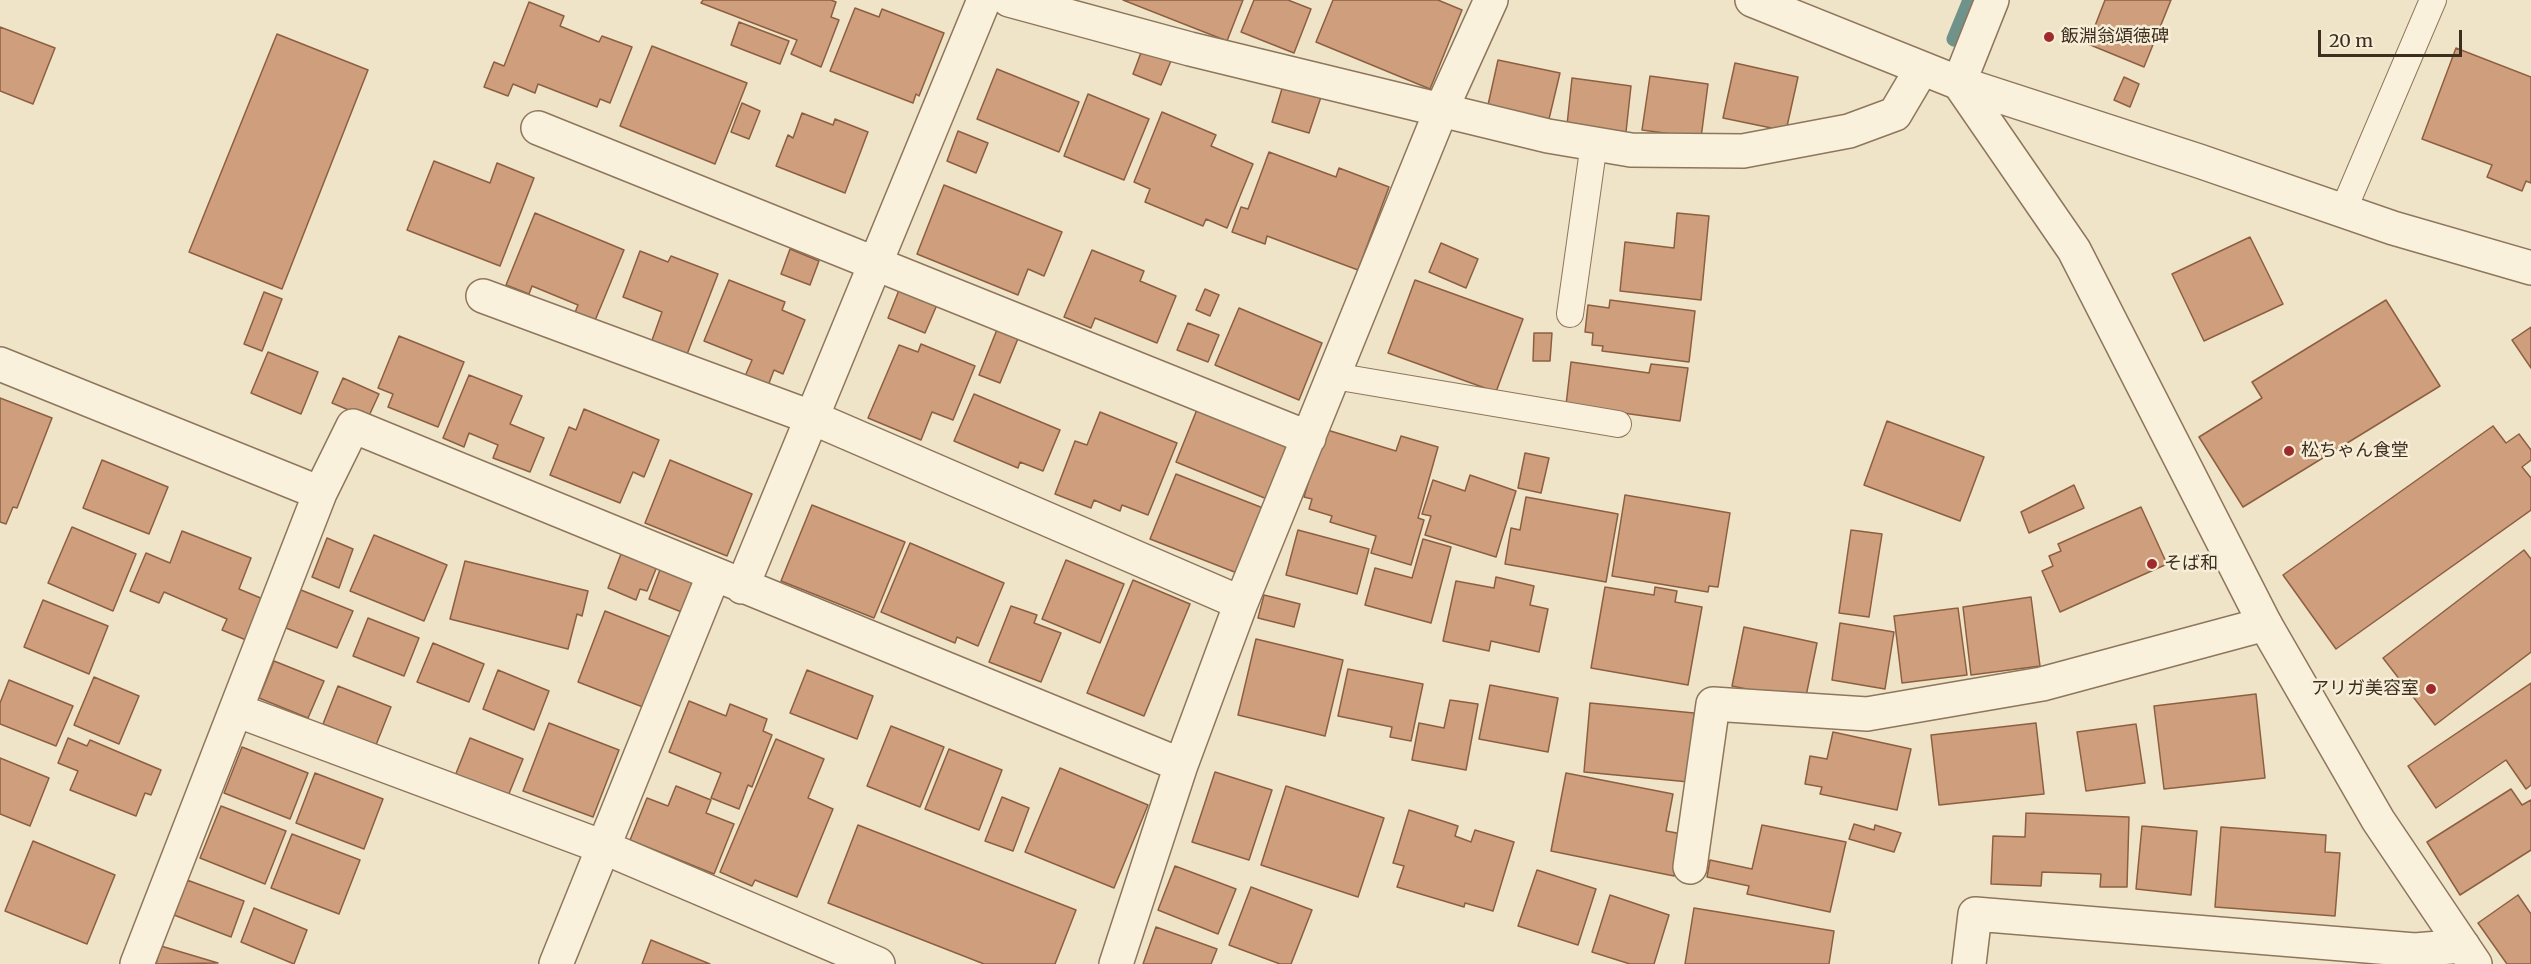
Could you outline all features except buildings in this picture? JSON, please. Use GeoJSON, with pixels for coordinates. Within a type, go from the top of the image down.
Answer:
{"type":"FeatureCollection","features":[{"type":"Feature","properties":{"kind":"street"},"geometry":{"type":"LineString","coordinates":[[556,964],[603,847],[728,580],[813,418],[984,0]]}},
{"type":"Feature","properties":{"kind":"street"},"geometry":{"type":"LineString","coordinates":[[1009,0],[1190,50],[1442,108],[1548,136],[1632,150],[1743,152],[1849,131],[1895,114],[1921,70]]}},
{"type":"Feature","properties":{"kind":"street"},"geometry":{"type":"LineString","coordinates":[[1116,964],[1181,765],[1241,603],[1442,108],[1491,0]]}},
{"type":"Feature","properties":{"kind":"street"},"geometry":{"type":"LineString","coordinates":[[1752,0],[1921,70],[2199,160],[2343,211],[2531,268]]}},
{"type":"Feature","properties":{"kind":"street"},"geometry":{"type":"LineString","coordinates":[[1959,83],[1992,0]]}},
{"type":"Feature","properties":{"kind":"street"},"geometry":{"type":"LineString","coordinates":[[1959,83],[2074,250],[2265,624],[2378,820],[2469,955]]}},
{"type":"Feature","properties":{"kind":"street"},"geometry":{"type":"LineString","coordinates":[[538,128],[1309,438]]}},
{"type":"Feature","properties":{"kind":"street"},"geometry":{"type":"LineString","coordinates":[[483,296],[813,418],[1241,603]]}},
{"type":"Feature","properties":{"kind":"street"},"geometry":{"type":"LineString","coordinates":[[0,364],[320,493]]}},
{"type":"Feature","properties":{"kind":"street"},"geometry":{"type":"LineString","coordinates":[[137,964],[320,493],[353,426],[1181,765]]}},
{"type":"Feature","properties":{"kind":"street"},"geometry":{"type":"LineString","coordinates":[[1690,867],[1713,704],[1867,714],[2042,684],[2265,624]]}},
{"type":"Feature","properties":{"kind":"street"},"geometry":{"type":"LineString","coordinates":[[236,710],[603,847],[878,964]]}},
{"type":"Feature","properties":{"kind":"street"},"geometry":{"type":"LineString","coordinates":[[1970,964],[1975,914],[2469,955]]}},
{"type":"Feature","properties":{"kind":"lane"},"geometry":{"type":"LineString","coordinates":[[2343,211],[2433,0]]}},
{"type":"Feature","properties":{"kind":"lane"},"geometry":{"type":"LineString","coordinates":[[1570,314],[1594,143]]}},
{"type":"Feature","properties":{"kind":"lane"},"geometry":{"type":"LineString","coordinates":[[1334,376],[1618,424]]}},
{"type":"Feature","properties":{"kind":"waterway"},"geometry":{"type":"LineString","coordinates":[[1954,39],[1970,0]]}},
{"type":"Feature","properties":{"kind":"place","name":"飯淵翁頌徳碑"},"geometry":{"type":"Point","coordinates":[2049,37]}},
{"type":"Feature","properties":{"kind":"place","name":"松ちゃん食堂"},"geometry":{"type":"Point","coordinates":[2289,451]}},
{"type":"Feature","properties":{"kind":"place","name":"そば和"},"geometry":{"type":"Point","coordinates":[2152,564]}},
{"type":"Feature","properties":{"kind":"place","name":"アリガ美容室"},"geometry":{"type":"Point","coordinates":[2431,689]}}]}
